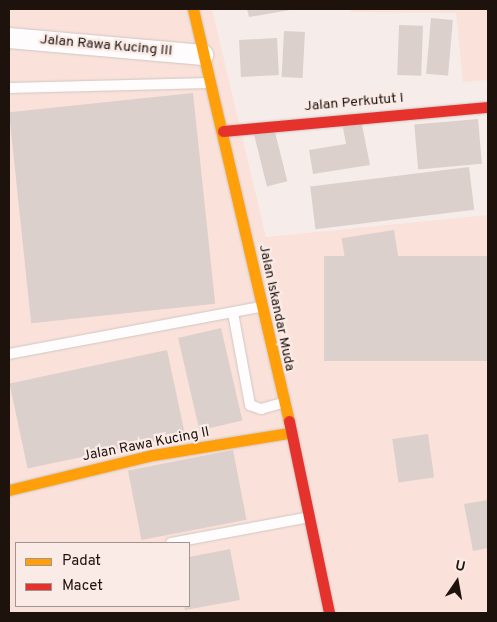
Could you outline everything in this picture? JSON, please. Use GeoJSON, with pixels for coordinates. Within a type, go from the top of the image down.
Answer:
{"type":"FeatureCollection","features":[{"type":"Feature","properties":{"kind":"street","name":"Jalan Iskandar Muda"},"geometry":{"type":"LineString","coordinates":[[193,9],[223,131],[282,403],[311,517],[329,613]]}},
{"type":"Feature","properties":{"kind":"street","name":"Jalan Rawa Kucing III"},"geometry":{"type":"LineString","coordinates":[[9,38],[203,55]]}},
{"type":"Feature","properties":{"kind":"street","name":"Jalan Perkutut I"},"geometry":{"type":"LineString","coordinates":[[223,131],[488,107]]}},
{"type":"Feature","properties":{"kind":"street","name":"Jalan Rawa Kucing II"},"geometry":{"type":"LineString","coordinates":[[9,490],[153,455],[289,432]]}},
{"type":"Feature","properties":{"kind":"lane"},"geometry":{"type":"LineString","coordinates":[[9,88],[211,83]]}},
{"type":"Feature","properties":{"kind":"lane"},"geometry":{"type":"LineString","coordinates":[[9,354],[260,307]]}},
{"type":"Feature","properties":{"kind":"lane"},"geometry":{"type":"LineString","coordinates":[[232,313],[250,405],[261,409],[282,403]]}},
{"type":"Feature","properties":{"kind":"lane"},"geometry":{"type":"LineString","coordinates":[[176,542],[311,517]]}},
{"type":"Feature","properties":{"kind":"shaded area"},"geometry":{"type":"Polygon","coordinates":[[[9,9],[212,9],[266,237],[488,215],[488,613],[9,613],[9,9]]]}},
{"type":"Feature","properties":{"kind":"shaded area"},"geometry":{"type":"Polygon","coordinates":[[[350,9],[488,9],[488,80],[463,82],[456,13],[351,12],[350,9]]]}},
{"type":"Feature","properties":{"kind":"building"},"geometry":{"type":"Polygon","coordinates":[[[247,9],[290,9],[290,10],[249,17],[247,9]]]}},
{"type":"Feature","properties":{"kind":"building"},"geometry":{"type":"Polygon","coordinates":[[[431,18],[453,20],[448,76],[426,74],[431,18]]]}},
{"type":"Feature","properties":{"kind":"building"},"geometry":{"type":"Polygon","coordinates":[[[399,25],[423,26],[421,76],[397,75],[399,25]]]}},
{"type":"Feature","properties":{"kind":"building"},"geometry":{"type":"Polygon","coordinates":[[[284,31],[305,32],[303,78],[282,77],[284,31]]]}},
{"type":"Feature","properties":{"kind":"building"},"geometry":{"type":"Polygon","coordinates":[[[277,38],[279,75],[241,77],[239,40],[277,38]]]}},
{"type":"Feature","properties":{"kind":"building"},"geometry":{"type":"Polygon","coordinates":[[[193,93],[215,304],[31,323],[9,112],[193,93]]]}},
{"type":"Feature","properties":{"kind":"building"},"geometry":{"type":"Polygon","coordinates":[[[478,119],[482,164],[418,169],[414,125],[478,119]]]}},
{"type":"Feature","properties":{"kind":"building"},"geometry":{"type":"Polygon","coordinates":[[[361,120],[370,165],[313,174],[309,150],[346,144],[342,123],[361,120]]]}},
{"type":"Feature","properties":{"kind":"building"},"geometry":{"type":"Polygon","coordinates":[[[274,128],[287,181],[267,186],[254,133],[274,128]]]}},
{"type":"Feature","properties":{"kind":"building"},"geometry":{"type":"Polygon","coordinates":[[[469,167],[474,210],[315,229],[310,186],[469,167]]]}},
{"type":"Feature","properties":{"kind":"building"},"geometry":{"type":"Polygon","coordinates":[[[394,230],[400,266],[347,274],[342,238],[394,230]]]}},
{"type":"Feature","properties":{"kind":"building"},"geometry":{"type":"Polygon","coordinates":[[[324,256],[488,256],[488,361],[324,361],[324,256]]]}},
{"type":"Feature","properties":{"kind":"building"},"geometry":{"type":"Polygon","coordinates":[[[221,328],[242,421],[199,430],[178,338],[221,328]]]}},
{"type":"Feature","properties":{"kind":"building"},"geometry":{"type":"Polygon","coordinates":[[[167,350],[185,435],[28,469],[10,383],[167,350]]]}},
{"type":"Feature","properties":{"kind":"building"},"geometry":{"type":"Polygon","coordinates":[[[428,434],[434,478],[398,483],[392,439],[428,434]]]}},
{"type":"Feature","properties":{"kind":"building"},"geometry":{"type":"Polygon","coordinates":[[[233,450],[247,520],[142,540],[128,470],[233,450]]]}},
{"type":"Feature","properties":{"kind":"building"},"geometry":{"type":"Polygon","coordinates":[[[488,500],[488,548],[473,551],[464,504],[488,500]]]}},
{"type":"Feature","properties":{"kind":"building"},"geometry":{"type":"Polygon","coordinates":[[[230,549],[240,600],[185,610],[184,607],[190,607],[190,557],[230,549]]]}},
{"type":"Feature","properties":{"kind":"traffic: slow"},"geometry":{"type":"LineString","coordinates":[[193,9],[289,421]]}},
{"type":"Feature","properties":{"kind":"traffic: slow"},"geometry":{"type":"LineString","coordinates":[[9,490],[153,455],[289,433]]}},
{"type":"Feature","properties":{"kind":"traffic: jam"},"geometry":{"type":"LineString","coordinates":[[223,131],[488,107]]}},
{"type":"Feature","properties":{"kind":"traffic: jam"},"geometry":{"type":"LineString","coordinates":[[289,421],[329,613]]}}]}
